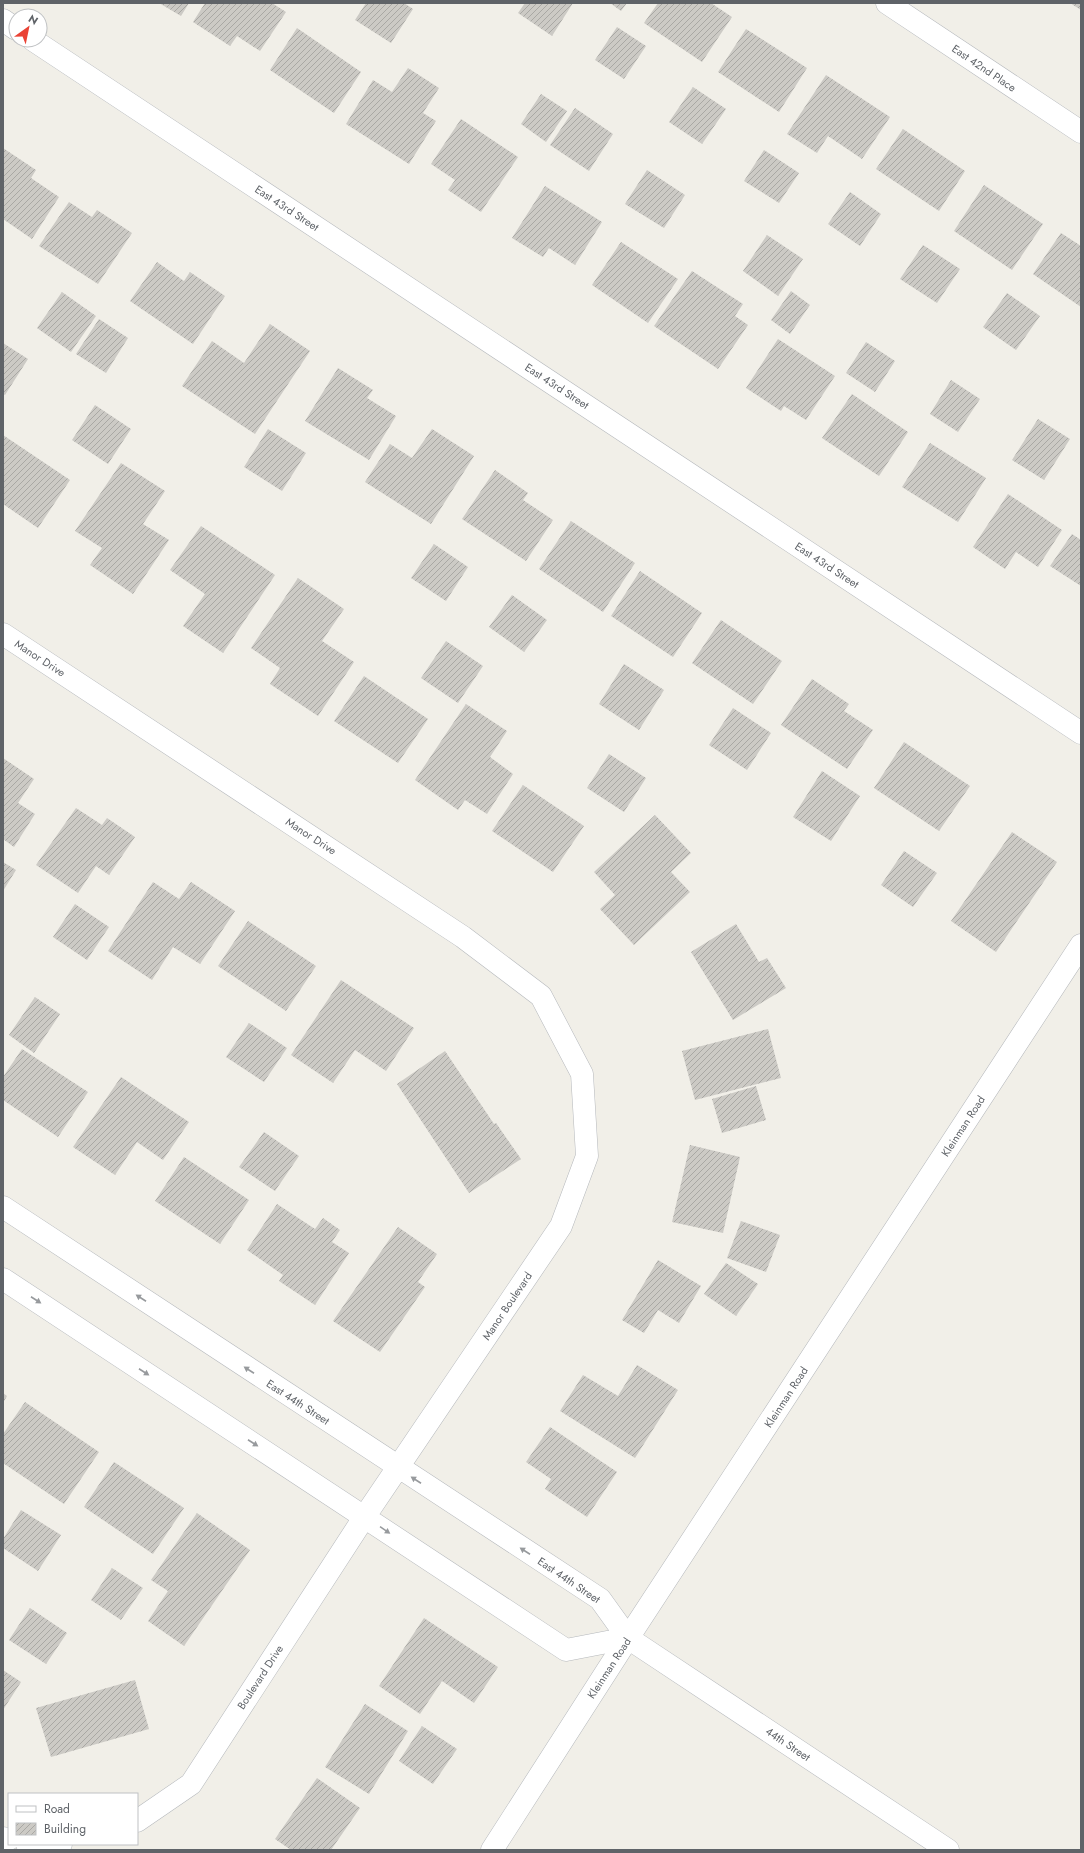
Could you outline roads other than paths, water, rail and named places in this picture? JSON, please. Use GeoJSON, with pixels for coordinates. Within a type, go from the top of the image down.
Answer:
{"type":"FeatureCollection","features":[{"type":"Feature","properties":{"kind":"street","name":"East 42nd Place"},"geometry":{"type":"LineString","coordinates":[[887,3],[1081,132]]}},
{"type":"Feature","properties":{"kind":"street","name":"East 43rd Street"},"geometry":{"type":"LineString","coordinates":[[45,48],[1081,733]]}},
{"type":"Feature","properties":{"kind":"street","name":"Manor Drive"},"geometry":{"type":"LineString","coordinates":[[3,634],[463,937],[541,996],[582,1074]]}},
{"type":"Feature","properties":{"kind":"street","name":"Kleinman Road"},"geometry":{"type":"LineString","coordinates":[[492,1850],[628,1638],[1081,945]]}},
{"type":"Feature","properties":{"kind":"street","name":"Manor Boulevard"},"geometry":{"type":"LineString","coordinates":[[365,1516],[561,1226],[587,1156],[582,1074]]}},
{"type":"Feature","properties":{"kind":"street","name":"East 44th Street"},"geometry":{"type":"LineString","coordinates":[[3,1207],[398,1468],[600,1599],[628,1638]]}},
{"type":"Feature","properties":{"kind":"street"},"geometry":{"type":"LineString","coordinates":[[3,1279],[365,1516],[566,1650],[628,1638]]}},
{"type":"Feature","properties":{"kind":"street","name":"Boulevard Drive"},"geometry":{"type":"LineString","coordinates":[[138,1820],[191,1784],[365,1516]]}},
{"type":"Feature","properties":{"kind":"street","name":"44th Street"},"geometry":{"type":"LineString","coordinates":[[628,1638],[948,1850]]}},
{"type":"Feature","properties":{"kind":"street"},"geometry":{"type":"LineString","coordinates":[[31,1845],[43,1848],[56,1845]]}}]}
